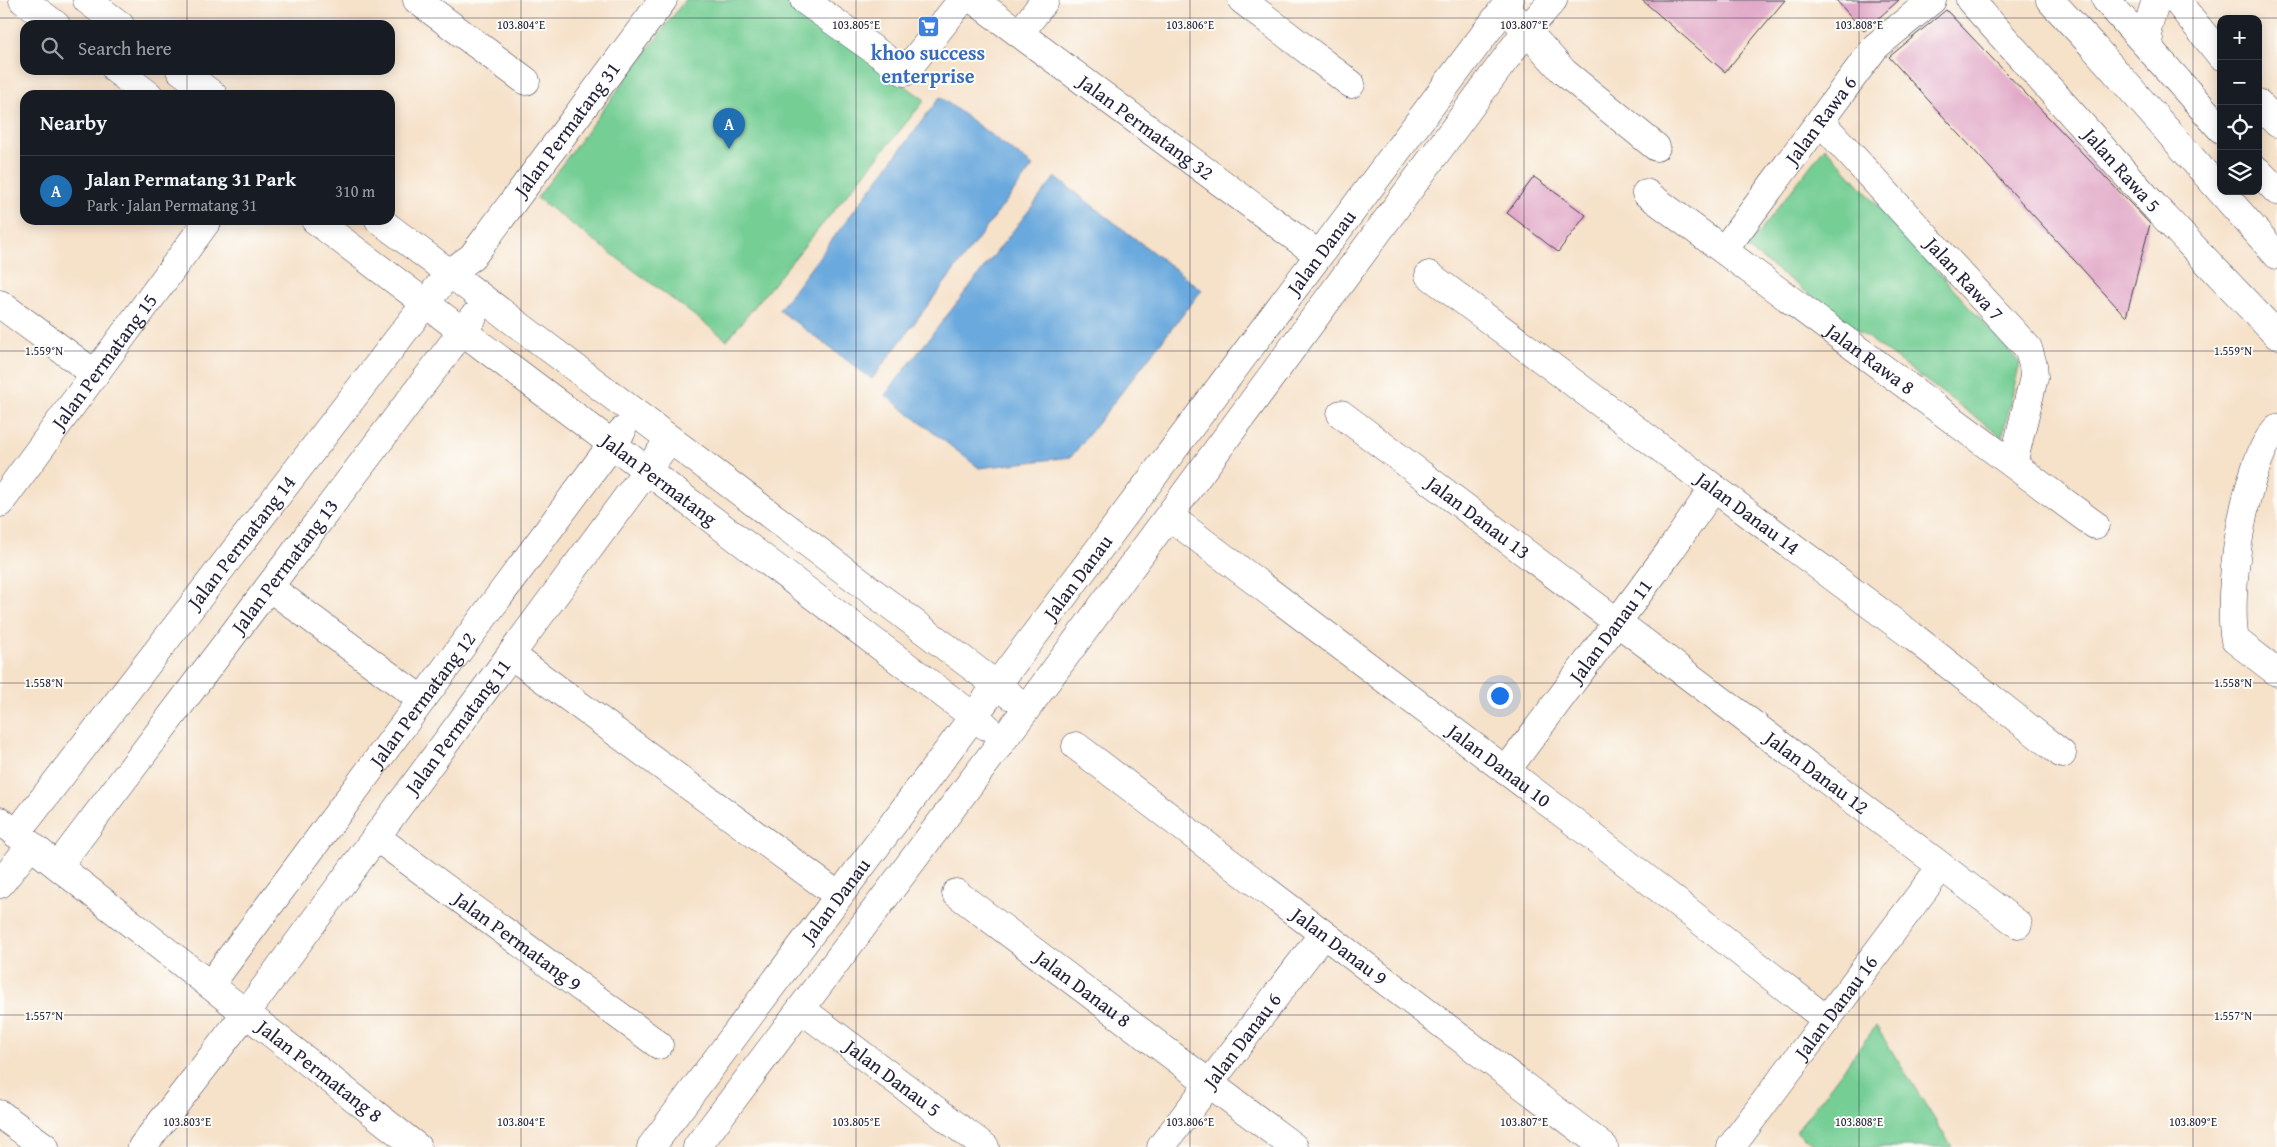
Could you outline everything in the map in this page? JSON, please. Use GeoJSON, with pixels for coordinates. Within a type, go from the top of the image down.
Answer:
{"type":"FeatureCollection","features":[{"type":"Feature","properties":{"kind":"street"},"geometry":{"type":"LineString","coordinates":[[23,0],[49,20]]}},
{"type":"Feature","properties":{"kind":"street"},"geometry":{"type":"LineString","coordinates":[[87,0],[113,20]]}},
{"type":"Feature","properties":{"kind":"street"},"geometry":{"type":"LineString","coordinates":[[417,0],[526,81]]}},
{"type":"Feature","properties":{"kind":"street","name":"Jalan Permatang 31"},"geometry":{"type":"LineString","coordinates":[[472,257],[663,0]]}},
{"type":"Feature","properties":{"kind":"street"},"geometry":{"type":"LineString","coordinates":[[804,0],[905,72],[962,0]]}},
{"type":"Feature","properties":{"kind":"street","name":"Jalan Permatang 32"},"geometry":{"type":"LineString","coordinates":[[974,0],[1158,138],[1319,255]]}},
{"type":"Feature","properties":{"kind":"street"},"geometry":{"type":"LineString","coordinates":[[1020,34],[1045,0]]}},
{"type":"Feature","properties":{"kind":"street"},"geometry":{"type":"LineString","coordinates":[[1242,0],[1351,84]]}},
{"type":"Feature","properties":{"kind":"street","name":"Jalan Danau"},"geometry":{"type":"LineString","coordinates":[[697,1147],[1027,708],[1526,31],[1553,0]]}},
{"type":"Feature","properties":{"kind":"street","name":"Jalan Rawa 6"},"geometry":{"type":"LineString","coordinates":[[1724,250],[1876,47],[1932,0]]}},
{"type":"Feature","properties":{"kind":"street","name":"Jalan Rawa 5"},"geometry":{"type":"LineString","coordinates":[[1970,0],[2156,208],[2277,335]]}},
{"type":"Feature","properties":{"kind":"street"},"geometry":{"type":"LineString","coordinates":[[2050,0],[2277,255]]}},
{"type":"Feature","properties":{"kind":"street"},"geometry":{"type":"LineString","coordinates":[[2144,0],[2115,9],[2217,125]]}},
{"type":"Feature","properties":{"kind":"street"},"geometry":{"type":"LineString","coordinates":[[2151,51],[2147,30],[2156,0]]}},
{"type":"Feature","properties":{"kind":"street"},"geometry":{"type":"LineString","coordinates":[[2176,0],[2217,51]]}},
{"type":"Feature","properties":{"kind":"street"},"geometry":{"type":"LineString","coordinates":[[1504,2],[1526,31],[1564,72],[1656,147]]}},
{"type":"Feature","properties":{"kind":"street","name":"Jalan Danau"},"geometry":{"type":"LineString","coordinates":[[651,1147],[1319,255],[1504,2]]}},
{"type":"Feature","properties":{"kind":"street"},"geometry":{"type":"LineString","coordinates":[[123,75],[142,90]]}},
{"type":"Feature","properties":{"kind":"street"},"geometry":{"type":"LineString","coordinates":[[187,75],[206,90]]}},
{"type":"Feature","properties":{"kind":"street"},"geometry":{"type":"LineString","coordinates":[[2260,105],[2277,123]]}},
{"type":"Feature","properties":{"kind":"street","name":"Jalan Rawa 7"},"geometry":{"type":"LineString","coordinates":[[1820,122],[2028,348],[2034,377],[2013,464]]}},
{"type":"Feature","properties":{"kind":"street"},"geometry":{"type":"LineString","coordinates":[[2262,175],[2277,191]]}},
{"type":"Feature","properties":{"kind":"street","name":"Jalan Rawa 8"},"geometry":{"type":"LineString","coordinates":[[1646,193],[2095,525]]}},
{"type":"Feature","properties":{"kind":"street","name":"Jalan Permatang 15"},"geometry":{"type":"LineString","coordinates":[[0,503],[204,225]]}},
{"type":"Feature","properties":{"kind":"street","name":"Jalan Permatang"},"geometry":{"type":"LineString","coordinates":[[322,225],[1003,740]]}},
{"type":"Feature","properties":{"kind":"street","name":"Jalan Permatang"},"geometry":{"type":"LineString","coordinates":[[385,225],[1027,708]]}},
{"type":"Feature","properties":{"kind":"street"},"geometry":{"type":"LineString","coordinates":[[472,257],[485,300]]}},
{"type":"Feature","properties":{"kind":"street","name":"Jalan Permatang 14"},"geometry":{"type":"LineString","coordinates":[[0,884],[16,833],[449,273],[472,257]]}},
{"type":"Feature","properties":{"kind":"street","name":"Jalan Danau 14"},"geometry":{"type":"LineString","coordinates":[[1429,275],[1911,636],[2062,754]]}},
{"type":"Feature","properties":{"kind":"street","name":"Jalan Permatang 13"},"geometry":{"type":"LineString","coordinates":[[58,866],[463,332],[485,300]]}},
{"type":"Feature","properties":{"kind":"street"},"geometry":{"type":"LineString","coordinates":[[0,304],[95,374]]}},
{"type":"Feature","properties":{"kind":"street","name":"Jalan Permatang 12"},"geometry":{"type":"LineString","coordinates":[[210,985],[636,413]]}},
{"type":"Feature","properties":{"kind":"street","name":"Jalan Danau 13"},"geometry":{"type":"LineString","coordinates":[[1342,414],[1618,621]]}},
{"type":"Feature","properties":{"kind":"street"},"geometry":{"type":"LineString","coordinates":[[2277,428],[2270,436],[2250,480],[2233,579],[2232,624],[2235,640],[2277,672]]}},
{"type":"Feature","properties":{"kind":"street","name":"Jalan Permatang 11"},"geometry":{"type":"LineString","coordinates":[[142,1147],[246,1013],[670,439]]}},
{"type":"Feature","properties":{"kind":"street","name":"Jalan Danau 11"},"geometry":{"type":"LineString","coordinates":[[1506,771],[1618,621],[1713,489]]}},
{"type":"Feature","properties":{"kind":"street","name":"Jalan Danau 10"},"geometry":{"type":"LineString","coordinates":[[1169,516],[1582,828],[1827,1020]]}},
{"type":"Feature","properties":{"kind":"street"},"geometry":{"type":"LineString","coordinates":[[270,587],[422,700]]}},
{"type":"Feature","properties":{"kind":"street","name":"Jalan Danau 12"},"geometry":{"type":"LineString","coordinates":[[1618,621],[2018,924]]}},
{"type":"Feature","properties":{"kind":"street"},"geometry":{"type":"LineString","coordinates":[[511,655],[839,896]]}},
{"type":"Feature","properties":{"kind":"street","name":"Jalan Danau 9"},"geometry":{"type":"LineString","coordinates":[[1076,746],[1604,1147]]}},
{"type":"Feature","properties":{"kind":"street","name":"Jalan Permatang 8"},"geometry":{"type":"LineString","coordinates":[[16,833],[417,1147]]}},
{"type":"Feature","properties":{"kind":"street","name":"Jalan Permatang 9"},"geometry":{"type":"LineString","coordinates":[[376,836],[659,1045]]}},
{"type":"Feature","properties":{"kind":"street","name":"Jalan Danau 16"},"geometry":{"type":"LineString","coordinates":[[1732,1147],[1941,867]]}},
{"type":"Feature","properties":{"kind":"street","name":"Jalan Danau 8"},"geometry":{"type":"LineString","coordinates":[[956,893],[1294,1147]]}},
{"type":"Feature","properties":{"kind":"street","name":"Jalan Danau 6"},"geometry":{"type":"LineString","coordinates":[[1161,1147],[1323,934]]}},
{"type":"Feature","properties":{"kind":"street","name":"Jalan Danau 5"},"geometry":{"type":"LineString","coordinates":[[801,1009],[985,1147]]}},
{"type":"Feature","properties":{"kind":"street"},"geometry":{"type":"LineString","coordinates":[[0,1114],[45,1147]]}},
{"type":"Feature","properties":{"kind":"green space"},"geometry":{"type":"Polygon","coordinates":[[[685,0],[785,0],[925,100],[727,340],[537,198],[685,0]]]}},
{"type":"Feature","properties":{"kind":"green space"},"geometry":{"type":"Polygon","coordinates":[[[1825,147],[2020,363],[2002,437],[1747,248],[1825,147]]]}},
{"type":"Feature","properties":{"kind":"green space"},"geometry":{"type":"Polygon","coordinates":[[[1876,1026],[1952,1147],[1817,1147],[1796,1132],[1876,1026]]]}},
{"type":"Feature","properties":{"kind":"water"},"geometry":{"type":"Polygon","coordinates":[[[940,97],[1033,166],[872,379],[779,310],[940,97]]]}},
{"type":"Feature","properties":{"kind":"water"},"geometry":{"type":"Polygon","coordinates":[[[1055,177],[1202,290],[1071,457],[979,468],[885,395],[1055,177]]]}},
{"type":"Feature","properties":{"kind":"building"},"geometry":{"type":"Polygon","coordinates":[[[1642,0],[1785,0],[1725,72],[1642,0]]]}},
{"type":"Feature","properties":{"kind":"building"},"geometry":{"type":"Polygon","coordinates":[[[1836,0],[1899,0],[1864,31],[1836,0]]]}},
{"type":"Feature","properties":{"kind":"building"},"geometry":{"type":"Polygon","coordinates":[[[1946,10],[2150,224],[2126,317],[1889,57],[1946,10]]]}},
{"type":"Feature","properties":{"kind":"building"},"geometry":{"type":"Polygon","coordinates":[[[1534,177],[1586,215],[1558,252],[1507,213],[1534,177]]]}},
{"type":"Feature","properties":{"kind":"place","name":"khoo success enterprise"},"geometry":{"type":"Point","coordinates":[928,27]}},
{"type":"Feature","properties":{"kind":"place","name":"Jalan Permatang 31 Park"},"geometry":{"type":"Point","coordinates":[729,149]}}]}
